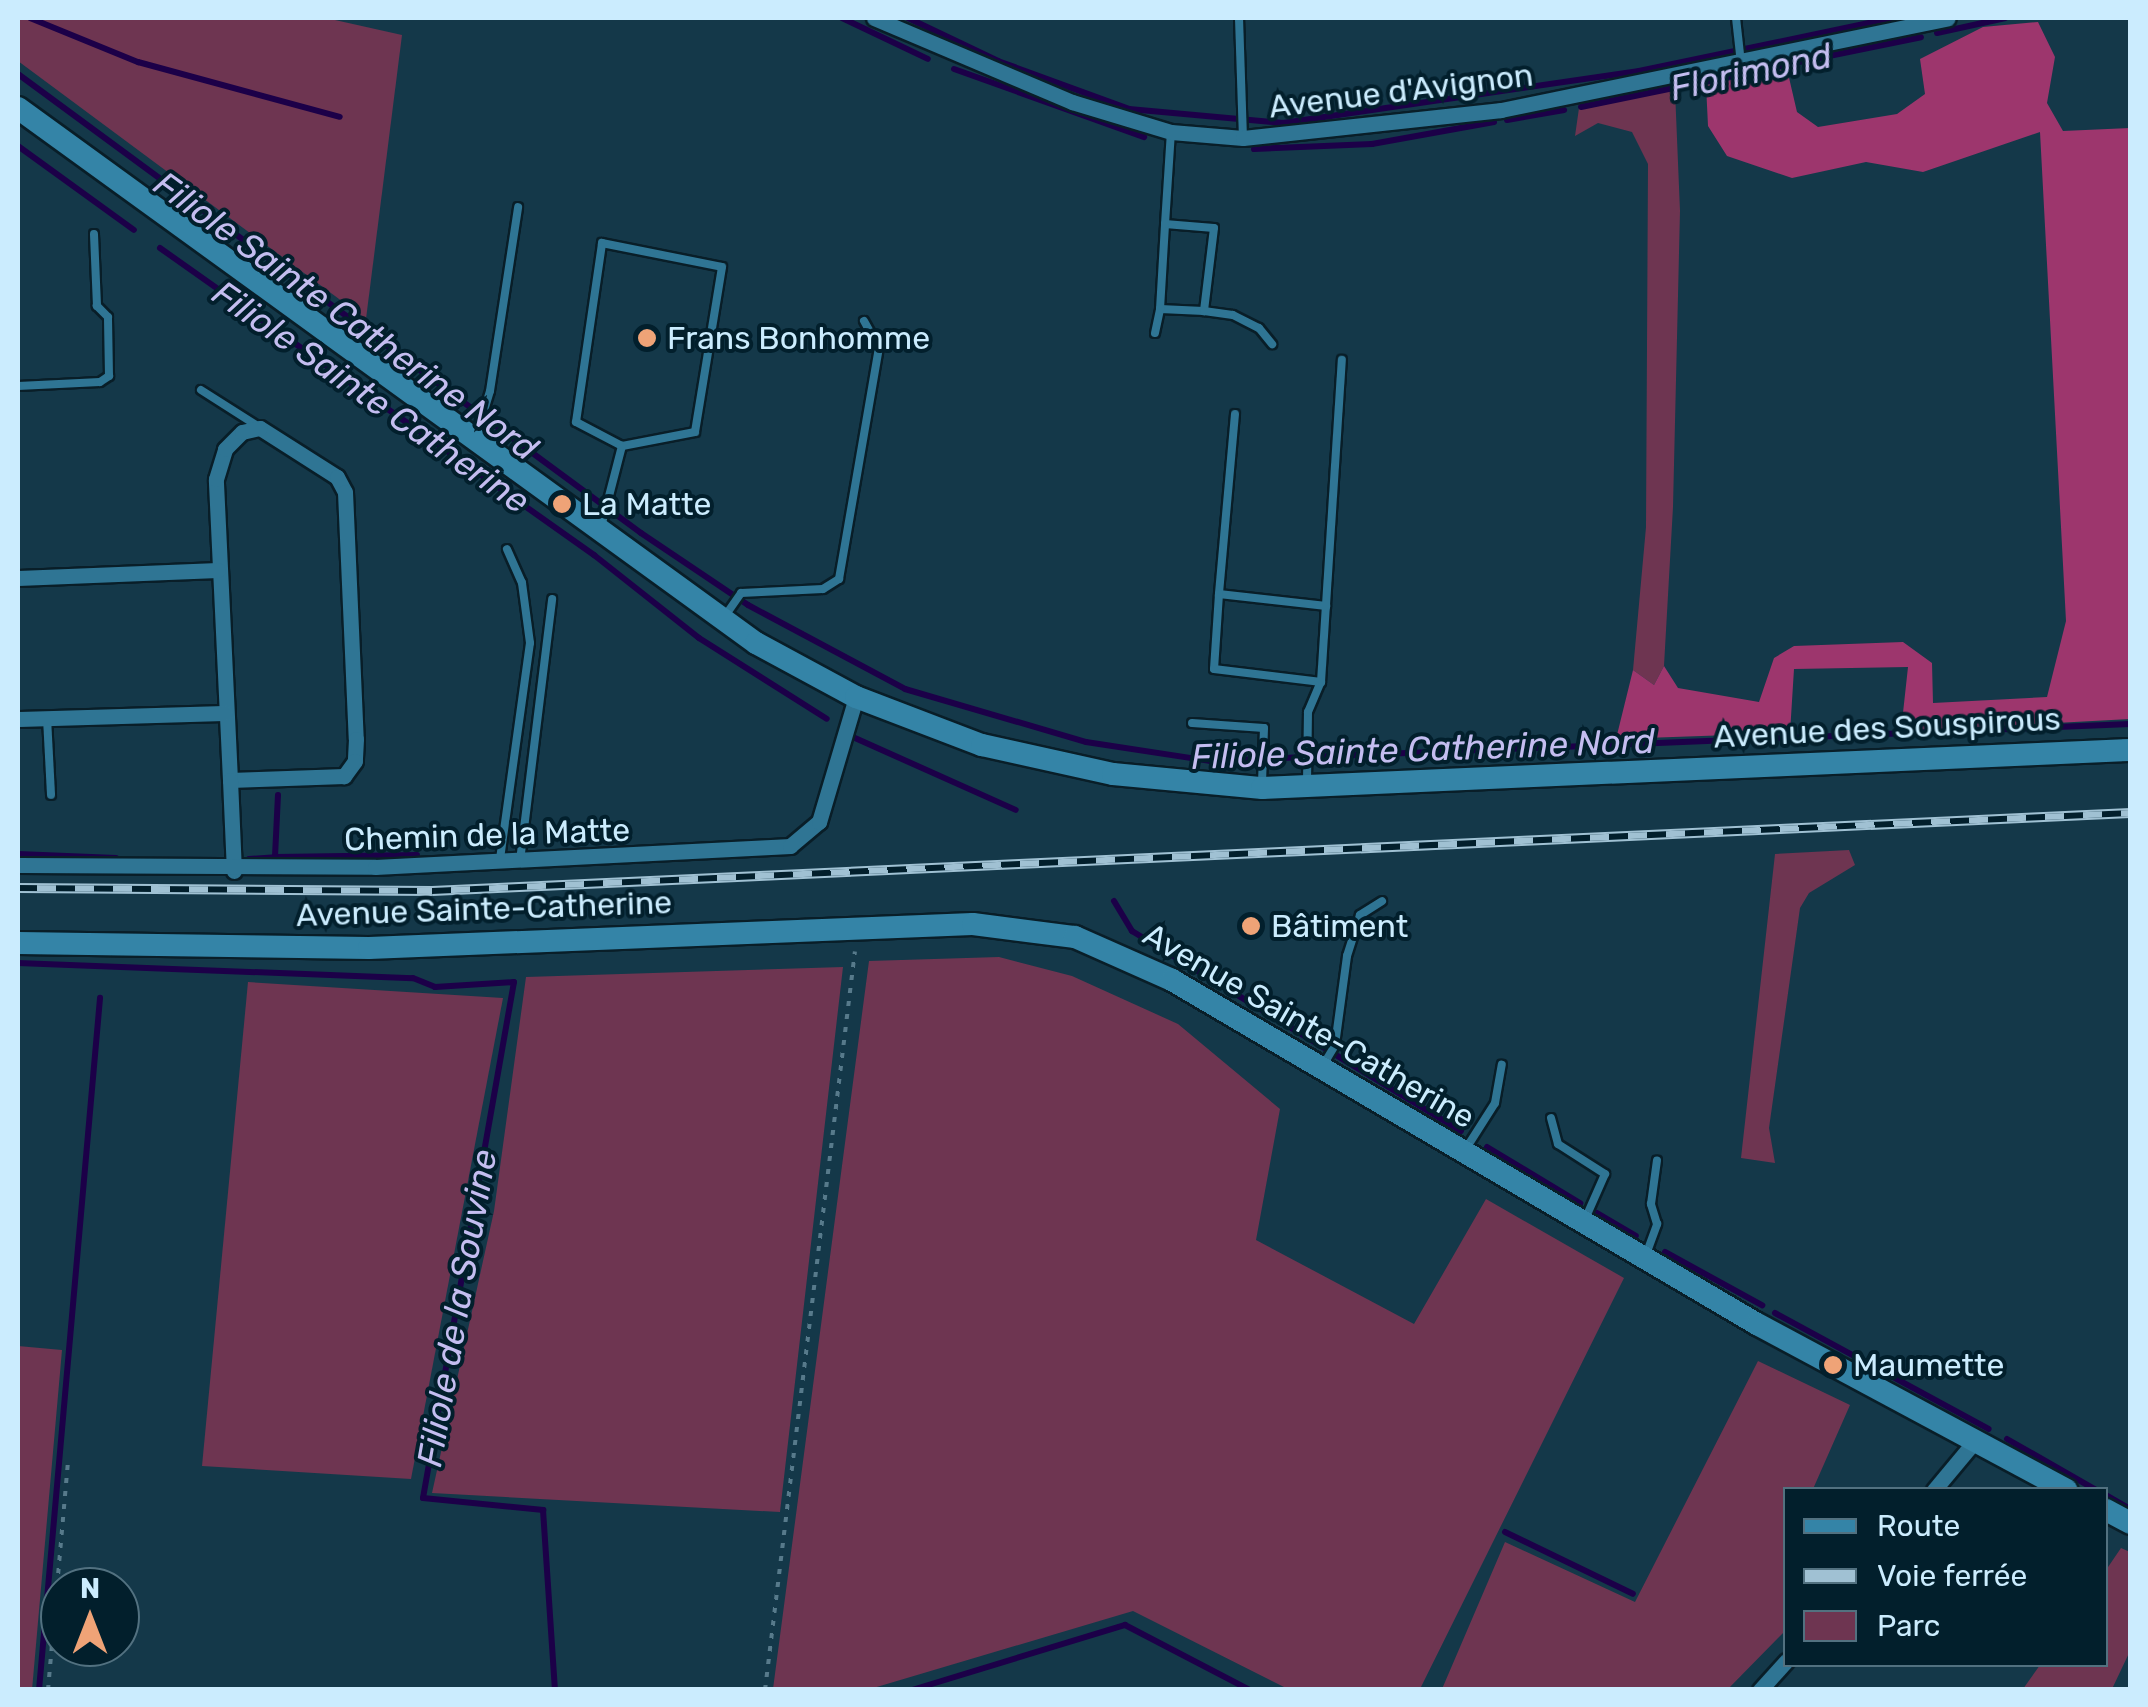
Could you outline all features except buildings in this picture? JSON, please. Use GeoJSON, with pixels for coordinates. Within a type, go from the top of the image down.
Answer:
{"type":"FeatureCollection","features":[{"type":"Feature","properties":{"kind":"main road","name":"Avenue des Souspirous"},"geometry":{"type":"LineString","coordinates":[[18,112],[722,620],[792,666],[856,698],[982,745],[1164,782],[1262,788],[2130,750]]}},
{"type":"Feature","properties":{"kind":"main road","name":"Avenue Sainte-Catherine"},"geometry":{"type":"LineString","coordinates":[[18,944],[369,948],[972,924],[1075,937],[1172,980],[1324,1065],[1644,1259],[2060,1487]]}},
{"type":"Feature","properties":{"kind":"main road"},"geometry":{"type":"LineString","coordinates":[[2108,1511],[2130,1523]]}},
{"type":"Feature","properties":{"kind":"street","name":"Avenue d'Avignon"},"geometry":{"type":"LineString","coordinates":[[874,18],[1072,102],[1171,132],[1243,138],[1501,110],[1742,64],[1948,18]]}},
{"type":"Feature","properties":{"kind":"street"},"geometry":{"type":"LineString","coordinates":[[230,780],[344,776],[355,760],[344,492],[337,477],[260,428],[242,432],[226,449],[216,479],[234,870]]}},
{"type":"Feature","properties":{"kind":"street"},"geometry":{"type":"LineString","coordinates":[[18,578],[218,570]]}},
{"type":"Feature","properties":{"kind":"street","name":"Chemin de la Matte"},"geometry":{"type":"LineString","coordinates":[[18,865],[234,870],[500,862],[790,846],[819,822],[856,698]]}},
{"type":"Feature","properties":{"kind":"street"},"geometry":{"type":"LineString","coordinates":[[18,719],[226,713]]}},
{"type":"Feature","properties":{"kind":"street"},"geometry":{"type":"LineString","coordinates":[[1936,1487],[1974,1442]]}},
{"type":"Feature","properties":{"kind":"street"},"geometry":{"type":"LineString","coordinates":[[1760,1690],[1783,1664]]}},
{"type":"Feature","properties":{"kind":"lane"},"geometry":{"type":"LineString","coordinates":[[1239,18],[1243,138]]}},
{"type":"Feature","properties":{"kind":"lane"},"geometry":{"type":"LineString","coordinates":[[1736,18],[1742,64]]}},
{"type":"Feature","properties":{"kind":"lane"},"geometry":{"type":"LineString","coordinates":[[1156,333],[1171,132]]}},
{"type":"Feature","properties":{"kind":"lane"},"geometry":{"type":"LineString","coordinates":[[475,441],[490,391],[518,207]]}},
{"type":"Feature","properties":{"kind":"lane"},"geometry":{"type":"LineString","coordinates":[[1165,224],[1214,228],[1204,311]]}},
{"type":"Feature","properties":{"kind":"lane"},"geometry":{"type":"LineString","coordinates":[[18,386],[110,376],[94,234]]}},
{"type":"Feature","properties":{"kind":"lane"},"geometry":{"type":"LineString","coordinates":[[602,242],[722,267],[695,432],[622,446],[576,422],[602,242]]}},
{"type":"Feature","properties":{"kind":"lane"},"geometry":{"type":"LineString","coordinates":[[1160,309],[1233,315],[1259,328],[1272,344]]}},
{"type":"Feature","properties":{"kind":"lane"},"geometry":{"type":"LineString","coordinates":[[722,620],[741,594],[824,589],[839,579],[879,348],[864,321]]}},
{"type":"Feature","properties":{"kind":"lane"},"geometry":{"type":"LineString","coordinates":[[1307,787],[1308,712],[1321,682],[1342,360]]}},
{"type":"Feature","properties":{"kind":"lane"},"geometry":{"type":"LineString","coordinates":[[200,390],[260,428]]}},
{"type":"Feature","properties":{"kind":"lane"},"geometry":{"type":"LineString","coordinates":[[1236,414],[1214,668],[1321,682]]}},
{"type":"Feature","properties":{"kind":"lane"},"geometry":{"type":"LineString","coordinates":[[600,532],[622,446]]}},
{"type":"Feature","properties":{"kind":"lane"},"geometry":{"type":"LineString","coordinates":[[500,862],[530,643],[522,583],[508,549]]}},
{"type":"Feature","properties":{"kind":"lane"},"geometry":{"type":"LineString","coordinates":[[1219,594],[1326,606]]}},
{"type":"Feature","properties":{"kind":"lane"},"geometry":{"type":"LineString","coordinates":[[520,861],[552,599]]}},
{"type":"Feature","properties":{"kind":"lane"},"geometry":{"type":"LineString","coordinates":[[47,718],[52,795]]}},
{"type":"Feature","properties":{"kind":"lane"},"geometry":{"type":"LineString","coordinates":[[1192,723],[1264,728],[1262,788]]}},
{"type":"Feature","properties":{"kind":"lane"},"geometry":{"type":"LineString","coordinates":[[1324,1065],[1335,1045],[1347,956],[1360,916],[1382,901]]}},
{"type":"Feature","properties":{"kind":"lane"},"geometry":{"type":"LineString","coordinates":[[1464,1152],[1495,1103],[1502,1065]]}},
{"type":"Feature","properties":{"kind":"lane"},"geometry":{"type":"LineString","coordinates":[[1551,1118],[1558,1144],[1605,1174],[1583,1222]]}},
{"type":"Feature","properties":{"kind":"lane"},"geometry":{"type":"LineString","coordinates":[[1644,1259],[1657,1224],[1651,1204],[1657,1160]]}},
{"type":"Feature","properties":{"kind":"path"},"geometry":{"type":"LineString","coordinates":[[765,1690],[859,927]]}},
{"type":"Feature","properties":{"kind":"path"},"geometry":{"type":"LineString","coordinates":[[48,1690],[68,1462]]}},
{"type":"Feature","properties":{"kind":"green space"},"geometry":{"type":"Polygon","coordinates":[[[18,18],[326,18],[402,35],[366,319],[18,61],[18,18]]]}},
{"type":"Feature","properties":{"kind":"green space"},"geometry":{"type":"Polygon","coordinates":[[[1675,90],[1680,211],[1673,507],[1664,666],[1654,685],[1633,670],[1646,527],[1648,164],[1632,132],[1598,123],[1575,136],[1579,108],[1675,90]]]}},
{"type":"Feature","properties":{"kind":"green space"},"geometry":{"type":"Polygon","coordinates":[[[1849,850],[1855,865],[1809,893],[1800,908],[1769,1128],[1775,1163],[1741,1158],[1775,854],[1849,850]]]}},
{"type":"Feature","properties":{"kind":"green space"},"geometry":{"type":"Polygon","coordinates":[[[999,957],[1072,976],[1178,1024],[1280,1109],[1256,1240],[1414,1324],[1486,1199],[1624,1278],[1420,1689],[1288,1689],[1133,1611],[870,1689],[773,1689],[869,961],[999,957]]]}},
{"type":"Feature","properties":{"kind":"green space"},"geometry":{"type":"Polygon","coordinates":[[[843,967],[780,1512],[432,1493],[494,1211],[526,977],[843,967]]]}},
{"type":"Feature","properties":{"kind":"green space"},"geometry":{"type":"Polygon","coordinates":[[[248,982],[503,998],[411,1479],[202,1466],[248,982]]]}},
{"type":"Feature","properties":{"kind":"green space"},"geometry":{"type":"Polygon","coordinates":[[[18,1346],[62,1350],[32,1690],[18,1689],[18,1346]]]}},
{"type":"Feature","properties":{"kind":"green space"},"geometry":{"type":"Polygon","coordinates":[[[1758,1361],[1850,1405],[1814,1487],[1783,1487],[1783,1633],[1728,1689],[1442,1689],[1505,1542],[1635,1602],[1758,1361]]]}},
{"type":"Feature","properties":{"kind":"green space"},"geometry":{"type":"Polygon","coordinates":[[[2121,1548],[2130,1552],[2130,1651],[2112,1689],[2023,1689],[2039,1667],[2108,1667],[2108,1567],[2121,1548]]]}},
{"type":"Feature","properties":{"kind":"shaded area"},"geometry":{"type":"Polygon","coordinates":[[[2038,22],[2055,57],[2047,103],[2063,131],[2130,128],[2130,719],[1901,731],[1908,667],[1794,669],[1790,733],[1616,739],[1633,670],[1654,685],[1664,666],[1678,688],[1759,702],[1774,658],[1794,646],[1903,642],[1932,663],[1933,703],[2047,697],[2066,621],[2040,132],[1923,172],[1866,162],[1792,178],[1727,156],[1708,126],[1706,85],[1787,69],[1797,112],[1818,127],[1897,114],[1925,94],[1920,59],[1983,27],[2038,22]]]}},
{"type":"Feature","properties":{"kind":"waterway"},"geometry":{"type":"LineString","coordinates":[[30,18],[138,62],[340,117]]}},
{"type":"Feature","properties":{"kind":"waterway","name":"Florimond"},"geometry":{"type":"LineString","coordinates":[[842,18],[928,59]]}},
{"type":"Feature","properties":{"kind":"waterway"},"geometry":{"type":"LineString","coordinates":[[908,18],[998,61],[1129,109],[1283,123],[1639,71],[1893,18]]}},
{"type":"Feature","properties":{"kind":"waterway","name":"Florimond"},"geometry":{"type":"LineString","coordinates":[[1937,33],[2005,18]]}},
{"type":"Feature","properties":{"kind":"waterway","name":"Florimond"},"geometry":{"type":"LineString","coordinates":[[1581,107],[1921,37]]}},
{"type":"Feature","properties":{"kind":"waterway","name":"Florimond"},"geometry":{"type":"LineString","coordinates":[[954,69],[1144,137]]}},
{"type":"Feature","properties":{"kind":"waterway","name":"Filiole Sainte Catherine Nord"},"geometry":{"type":"LineString","coordinates":[[18,74],[641,533],[748,605],[905,689],[1086,742],[1210,761],[2130,724]]}},
{"type":"Feature","properties":{"kind":"waterway","name":"Florimond"},"geometry":{"type":"LineString","coordinates":[[1507,120],[1564,110]]}},
{"type":"Feature","properties":{"kind":"waterway","name":"Florimond"},"geometry":{"type":"LineString","coordinates":[[1254,149],[1372,144],[1494,122]]}},
{"type":"Feature","properties":{"kind":"waterway","name":"Filiole Sainte Catherine"},"geometry":{"type":"LineString","coordinates":[[18,146],[134,230]]}},
{"type":"Feature","properties":{"kind":"waterway","name":"Filiole Sainte Catherine"},"geometry":{"type":"LineString","coordinates":[[160,248],[594,555],[699,638],[827,719]]}},
{"type":"Feature","properties":{"kind":"waterway","name":"Filiole Sainte Catherine"},"geometry":{"type":"LineString","coordinates":[[855,738],[1016,810]]}},
{"type":"Feature","properties":{"kind":"waterway","name":"Filiole de la Souvine"},"geometry":{"type":"LineString","coordinates":[[278,795],[275,857],[417,855]]}},
{"type":"Feature","properties":{"kind":"waterway"},"geometry":{"type":"LineString","coordinates":[[18,854],[116,858]]}},
{"type":"Feature","properties":{"kind":"waterway"},"geometry":{"type":"LineString","coordinates":[[249,859],[275,857]]}},
{"type":"Feature","properties":{"kind":"waterway","name":"Filiole Sainte Catherine"},"geometry":{"type":"LineString","coordinates":[[1114,901],[1132,931],[1461,1131]]}},
{"type":"Feature","properties":{"kind":"waterway","name":"Filiole de la Souvine"},"geometry":{"type":"LineString","coordinates":[[18,963],[413,978],[435,987],[514,982],[423,1498],[543,1510],[555,1690]]}},
{"type":"Feature","properties":{"kind":"waterway"},"geometry":{"type":"LineString","coordinates":[[39,1690],[100,998]]}},
{"type":"Feature","properties":{"kind":"waterway","name":"Filiole Sainte Catherine"},"geometry":{"type":"LineString","coordinates":[[1487,1147],[1580,1203]]}},
{"type":"Feature","properties":{"kind":"waterway","name":"Filiole Sainte Catherine"},"geometry":{"type":"LineString","coordinates":[[1597,1213],[1636,1236]]}},
{"type":"Feature","properties":{"kind":"waterway","name":"Filiole Sainte Catherine"},"geometry":{"type":"LineString","coordinates":[[1665,1252],[1762,1305]]}},
{"type":"Feature","properties":{"kind":"waterway","name":"Filiole Sainte Catherine"},"geometry":{"type":"LineString","coordinates":[[1775,1313],[1989,1429]]}},
{"type":"Feature","properties":{"kind":"waterway","name":"Filiole Sainte Catherine"},"geometry":{"type":"LineString","coordinates":[[2007,1439],[2091,1487]]}},
{"type":"Feature","properties":{"kind":"waterway","name":"Filiole Sainte Catherine"},"geometry":{"type":"LineString","coordinates":[[2108,1496],[2130,1509]]}},
{"type":"Feature","properties":{"kind":"waterway"},"geometry":{"type":"LineString","coordinates":[[1505,1532],[1633,1594]]}},
{"type":"Feature","properties":{"kind":"waterway","name":"Filiole de la Souvine"},"geometry":{"type":"LineString","coordinates":[[912,1690],[1125,1625],[1250,1690]]}},
{"type":"Feature","properties":{"kind":"railway"},"geometry":{"type":"LineString","coordinates":[[18,888],[432,891],[2130,813]]}},
{"type":"Feature","properties":{"kind":"place","name":"Frans Bonhomme"},"geometry":{"type":"Point","coordinates":[647,338]}},
{"type":"Feature","properties":{"kind":"place","name":"La Matte"},"geometry":{"type":"Point","coordinates":[562,504]}},
{"type":"Feature","properties":{"kind":"place","name":"Bâtiment"},"geometry":{"type":"Point","coordinates":[1251,926]}},
{"type":"Feature","properties":{"kind":"place","name":"Maumette"},"geometry":{"type":"Point","coordinates":[1833,1365]}}]}
